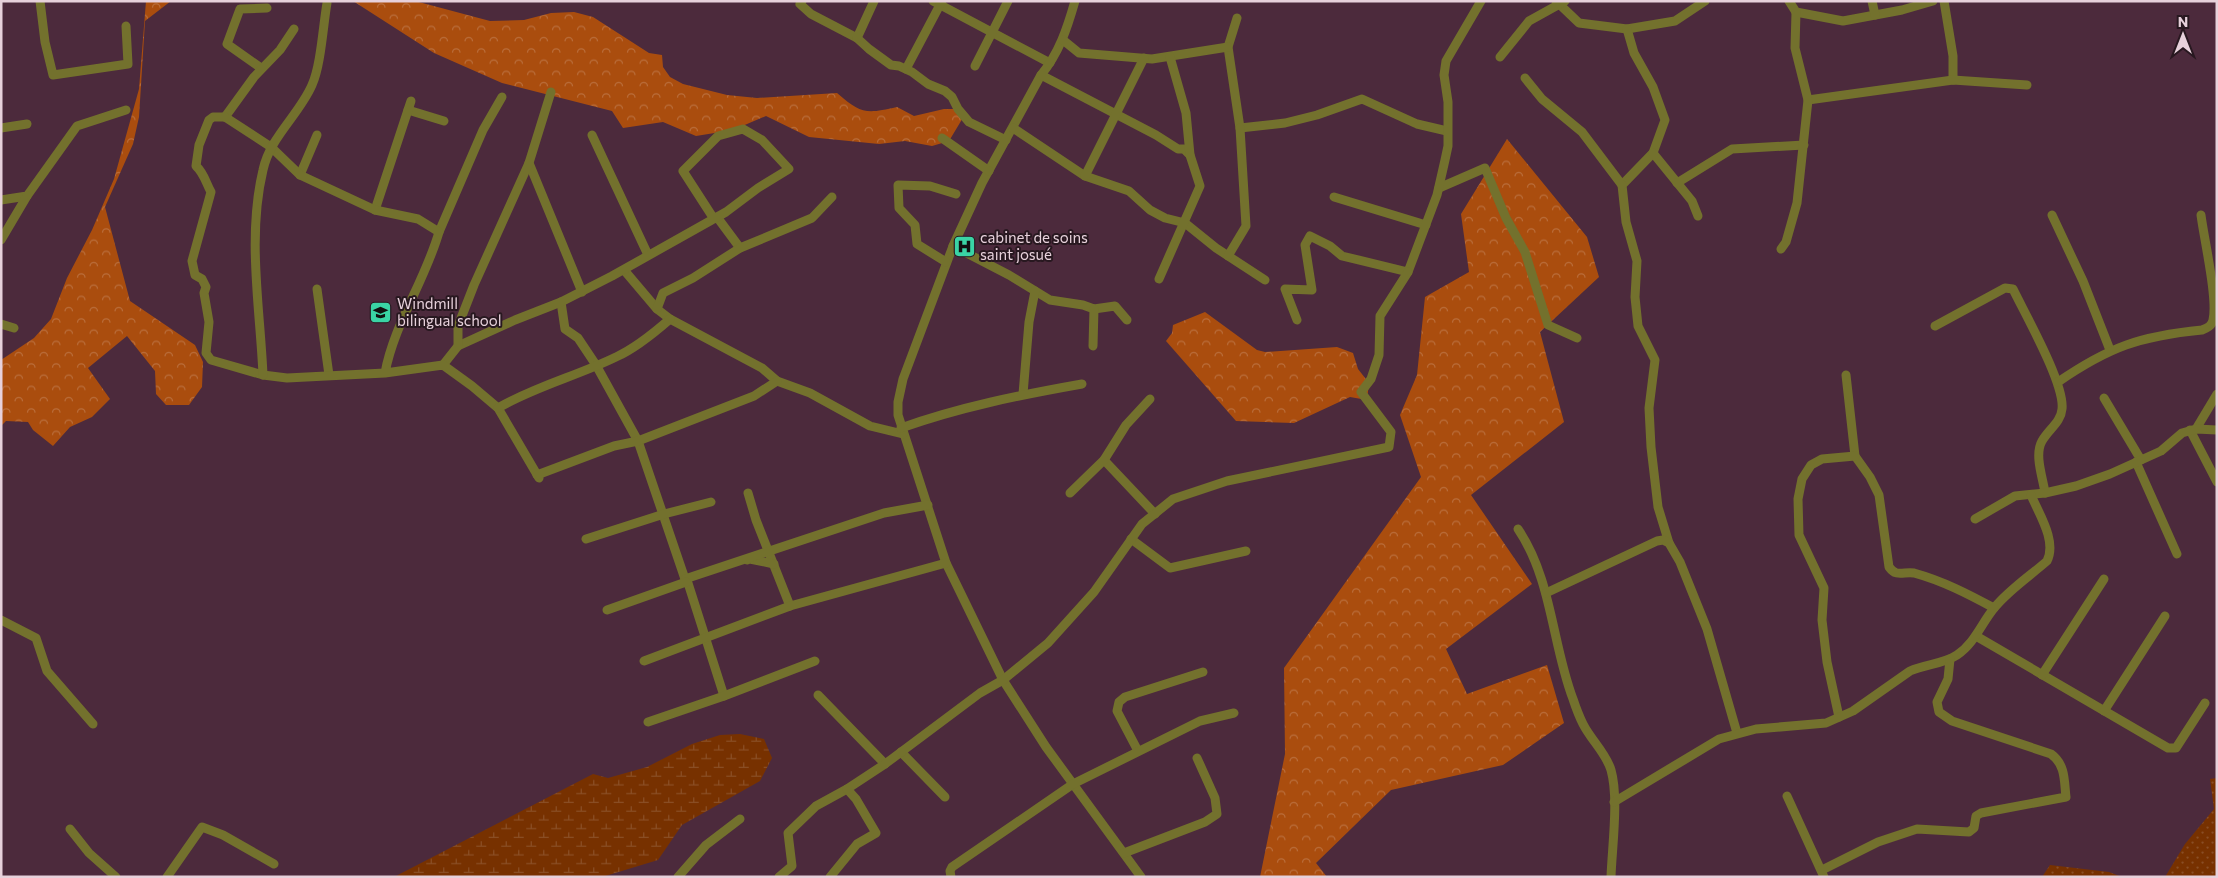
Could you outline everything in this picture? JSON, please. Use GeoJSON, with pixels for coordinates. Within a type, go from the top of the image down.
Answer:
{"type":"FeatureCollection","features":[{"type":"Feature","properties":{"kind":"street"},"geometry":{"type":"LineString","coordinates":[[41,1],[46,42],[53,75],[128,64],[126,26]]}},
{"type":"Feature","properties":{"kind":"street"},"geometry":{"type":"LineString","coordinates":[[802,1],[800,4],[811,14],[857,38],[891,65],[906,69],[928,84],[946,91],[969,122],[1006,140]]}},
{"type":"Feature","properties":{"kind":"street"},"geometry":{"type":"LineString","coordinates":[[857,38],[874,1]]}},
{"type":"Feature","properties":{"kind":"street"},"geometry":{"type":"LineString","coordinates":[[975,66],[1008,1]]}},
{"type":"Feature","properties":{"kind":"street"},"geometry":{"type":"LineString","coordinates":[[1075,1],[1063,40],[1041,75],[989,171],[952,246],[903,379],[898,402],[902,431],[946,563],[1003,680],[1073,784],[1141,877]]}},
{"type":"Feature","properties":{"kind":"street"},"geometry":{"type":"LineString","coordinates":[[779,877],[792,866],[788,834],[816,806],[847,789],[885,764],[980,693],[1003,680],[1048,643],[1094,592],[1142,524],[1173,499],[1227,481],[1389,447],[1390,432],[1361,392],[1371,379],[1379,355],[1380,316],[1408,272],[1439,188],[1448,146],[1448,102],[1444,75],[1446,61],[1481,1]]}},
{"type":"Feature","properties":{"kind":"street"},"geometry":{"type":"LineString","coordinates":[[1500,58],[1529,21],[1560,2],[1579,23],[1627,29],[1674,21],[1705,1]]}},
{"type":"Feature","properties":{"kind":"street"},"geometry":{"type":"LineString","coordinates":[[1781,249],[1786,242],[1797,203],[1808,100],[1795,48],[1796,12],[1789,1]]}},
{"type":"Feature","properties":{"kind":"street"},"geometry":{"type":"LineString","coordinates":[[1872,1],[1875,15]]}},
{"type":"Feature","properties":{"kind":"street"},"geometry":{"type":"LineString","coordinates":[[1796,12],[1843,21],[1933,1]]}},
{"type":"Feature","properties":{"kind":"street"},"geometry":{"type":"LineString","coordinates":[[1944,1],[1953,56],[1953,80]]}},
{"type":"Feature","properties":{"kind":"street"},"geometry":{"type":"LineString","coordinates":[[906,69],[938,2],[1050,63]]}},
{"type":"Feature","properties":{"kind":"street"},"geometry":{"type":"LineString","coordinates":[[263,374],[255,248],[258,198],[263,168],[271,147],[312,85],[328,3]]}},
{"type":"Feature","properties":{"kind":"street"},"geometry":{"type":"LineString","coordinates":[[261,68],[227,44],[240,9],[267,8]]}},
{"type":"Feature","properties":{"kind":"street"},"geometry":{"type":"LineString","coordinates":[[1228,256],[1246,226],[1240,128],[1228,47],[1238,18]]}},
{"type":"Feature","properties":{"kind":"street"},"geometry":{"type":"LineString","coordinates":[[225,117],[261,68],[280,50],[294,29]]}},
{"type":"Feature","properties":{"kind":"street"},"geometry":{"type":"LineString","coordinates":[[1622,185],[1653,153],[1665,120],[1653,87],[1634,53],[1627,29]]}},
{"type":"Feature","properties":{"kind":"street"},"geometry":{"type":"LineString","coordinates":[[1063,40],[1079,53],[1144,58],[1170,57],[1228,47]]}},
{"type":"Feature","properties":{"kind":"street"},"geometry":{"type":"LineString","coordinates":[[1159,279],[1200,186],[1190,155],[1186,114],[1170,57]]}},
{"type":"Feature","properties":{"kind":"street"},"geometry":{"type":"LineString","coordinates":[[1085,176],[1144,58]]}},
{"type":"Feature","properties":{"kind":"street"},"geometry":{"type":"LineString","coordinates":[[1041,75],[1156,134],[1178,149],[1184,149],[1190,155]]}},
{"type":"Feature","properties":{"kind":"street"},"geometry":{"type":"LineString","coordinates":[[1525,78],[1542,98],[1582,132],[1622,185],[1626,222],[1637,261],[1635,297],[1638,326],[1655,360],[1649,408],[1651,447],[1658,507],[1669,543],[1680,562],[1707,629],[1737,732]]}},
{"type":"Feature","properties":{"kind":"street"},"geometry":{"type":"LineString","coordinates":[[1808,100],[1953,80],[2027,85]]}},
{"type":"Feature","properties":{"kind":"street"},"geometry":{"type":"LineString","coordinates":[[458,346],[458,326],[474,285],[529,163],[551,92]]}},
{"type":"Feature","properties":{"kind":"street"},"geometry":{"type":"LineString","coordinates":[[385,373],[388,356],[424,273],[439,232],[483,130],[502,97]]}},
{"type":"Feature","properties":{"kind":"street"},"geometry":{"type":"LineString","coordinates":[[1240,128],[1285,123],[1317,115],[1362,98],[1417,124],[1447,131]]}},
{"type":"Feature","properties":{"kind":"street"},"geometry":{"type":"LineString","coordinates":[[375,210],[410,106],[444,121]]}},
{"type":"Feature","properties":{"kind":"street"},"geometry":{"type":"LineString","coordinates":[[1,240],[26,196],[77,126],[126,110]]}},
{"type":"Feature","properties":{"kind":"street"},"geometry":{"type":"LineString","coordinates":[[439,232],[418,218],[375,210],[300,175],[271,147],[225,117],[213,117],[209,120],[199,145],[196,166],[203,173],[206,184],[211,192],[192,261],[195,275],[202,280],[206,287],[204,293],[209,322],[206,348],[208,357],[211,360],[263,374],[287,378],[385,373],[443,365],[498,408],[538,477],[614,446],[638,441],[754,396],[777,382]]}},
{"type":"Feature","properties":{"kind":"street"},"geometry":{"type":"LineString","coordinates":[[1,128],[27,124]]}},
{"type":"Feature","properties":{"kind":"street"},"geometry":{"type":"LineString","coordinates":[[1013,128],[1085,176],[1129,191],[1150,210],[1165,218],[1185,222],[1228,256],[1265,280]]}},
{"type":"Feature","properties":{"kind":"street"},"geometry":{"type":"LineString","coordinates":[[443,365],[458,346],[515,320],[561,302],[624,270],[716,218],[789,169],[762,140],[743,129],[718,136],[683,171],[716,218],[740,248]]}},
{"type":"Feature","properties":{"kind":"street"},"geometry":{"type":"LineString","coordinates":[[300,175],[317,135]]}},
{"type":"Feature","properties":{"kind":"street"},"geometry":{"type":"LineString","coordinates":[[592,135],[648,255]]}},
{"type":"Feature","properties":{"kind":"street"},"geometry":{"type":"LineString","coordinates":[[942,138],[989,171]]}},
{"type":"Feature","properties":{"kind":"street"},"geometry":{"type":"LineString","coordinates":[[1677,183],[1732,149],[1804,145]]}},
{"type":"Feature","properties":{"kind":"street"},"geometry":{"type":"LineString","coordinates":[[1653,153],[1692,201],[1698,216]]}},
{"type":"Feature","properties":{"kind":"street"},"geometry":{"type":"LineString","coordinates":[[529,163],[582,292]]}},
{"type":"Feature","properties":{"kind":"street"},"geometry":{"type":"LineString","coordinates":[[1439,188],[1486,168],[1506,218],[1525,252],[1548,325],[1577,338]]}},
{"type":"Feature","properties":{"kind":"street"},"geometry":{"type":"LineString","coordinates":[[946,262],[917,244],[915,225],[899,208],[898,185],[930,186],[956,194]]}},
{"type":"Feature","properties":{"kind":"street"},"geometry":{"type":"LineString","coordinates":[[1,200],[26,196]]}},
{"type":"Feature","properties":{"kind":"street"},"geometry":{"type":"LineString","coordinates":[[657,309],[663,293],[693,278],[740,248],[812,218],[832,197]]}},
{"type":"Feature","properties":{"kind":"street"},"geometry":{"type":"LineString","coordinates":[[1334,197],[1426,225]]}},
{"type":"Feature","properties":{"kind":"street"},"geometry":{"type":"LineString","coordinates":[[2058,382],[2110,350],[2136,340],[2202,330],[2211,324],[2214,302],[2201,215]]}},
{"type":"Feature","properties":{"kind":"street"},"geometry":{"type":"LineString","coordinates":[[2052,216],[2084,281],[2110,350]]}},
{"type":"Feature","properties":{"kind":"street"},"geometry":{"type":"LineString","coordinates":[[1297,320],[1285,289],[1312,290],[1305,245],[1310,236],[1330,246],[1342,256],[1408,272]]}},
{"type":"Feature","properties":{"kind":"street"},"geometry":{"type":"LineString","coordinates":[[952,246],[1009,275],[1050,300],[1084,305],[1094,309],[1115,306],[1127,320]]}},
{"type":"Feature","properties":{"kind":"street"},"geometry":{"type":"LineString","coordinates":[[624,270],[657,309],[670,319],[762,368],[777,382],[810,393],[870,426],[902,431],[984,402],[1001,401],[1023,394],[1082,384]]}},
{"type":"Feature","properties":{"kind":"street"},"geometry":{"type":"LineString","coordinates":[[1935,326],[2005,288],[2013,289],[2058,382],[2063,404],[2061,414],[2041,442],[2039,450],[2045,493]]}},
{"type":"Feature","properties":{"kind":"street"},"geometry":{"type":"LineString","coordinates":[[317,289],[329,375]]}},
{"type":"Feature","properties":{"kind":"street"},"geometry":{"type":"LineString","coordinates":[[1023,394],[1028,327],[1035,291]]}},
{"type":"Feature","properties":{"kind":"street"},"geometry":{"type":"LineString","coordinates":[[561,302],[565,329],[578,338],[596,365],[638,441],[687,581],[724,696]]}},
{"type":"Feature","properties":{"kind":"street"},"geometry":{"type":"LineString","coordinates":[[1093,346],[1094,309]]}},
{"type":"Feature","properties":{"kind":"street"},"geometry":{"type":"LineString","coordinates":[[498,408],[532,391],[617,357],[654,333],[670,319]]}},
{"type":"Feature","properties":{"kind":"street"},"geometry":{"type":"LineString","coordinates":[[1,324],[14,328]]}},
{"type":"Feature","properties":{"kind":"street"},"geometry":{"type":"LineString","coordinates":[[1846,375],[1855,456],[1870,477],[1879,495],[1888,563],[1892,571],[1902,575],[1911,572],[1937,580],[1994,608]]}},
{"type":"Feature","properties":{"kind":"street"},"geometry":{"type":"LineString","coordinates":[[2193,430],[2217,394]]}},
{"type":"Feature","properties":{"kind":"street"},"geometry":{"type":"LineString","coordinates":[[2104,398],[2139,461],[2177,554]]}},
{"type":"Feature","properties":{"kind":"street"},"geometry":{"type":"LineString","coordinates":[[1070,493],[1104,460],[1126,424],[1150,399]]}},
{"type":"Feature","properties":{"kind":"street"},"geometry":{"type":"LineString","coordinates":[[2193,430],[2217,482]]}},
{"type":"Feature","properties":{"kind":"street"},"geometry":{"type":"LineString","coordinates":[[1975,519],[2015,496],[2045,493],[2076,486],[2139,461],[2161,451],[2176,437],[2193,430],[2217,430]]}},
{"type":"Feature","properties":{"kind":"street"},"geometry":{"type":"LineString","coordinates":[[1839,717],[1827,662],[1822,620],[1824,588],[1798,535],[1798,499],[1802,479],[1811,464],[1822,458],[1855,456]]}},
{"type":"Feature","properties":{"kind":"street"},"geometry":{"type":"LineString","coordinates":[[1104,460],[1155,514]]}},
{"type":"Feature","properties":{"kind":"street"},"geometry":{"type":"LineString","coordinates":[[748,493],[756,520],[790,606]]}},
{"type":"Feature","properties":{"kind":"street"},"geometry":{"type":"LineString","coordinates":[[1614,802],[1719,739],[1737,732],[1773,727],[1819,725],[1853,711],[1910,671],[1920,666],[1950,659],[1961,652],[1976,636],[1994,608],[2047,561],[2050,554],[2050,540],[2031,495]]}},
{"type":"Feature","properties":{"kind":"street"},"geometry":{"type":"LineString","coordinates":[[586,539],[664,514],[712,502]]}},
{"type":"Feature","properties":{"kind":"street"},"geometry":{"type":"LineString","coordinates":[[687,581],[769,550],[884,512],[928,505]]}},
{"type":"Feature","properties":{"kind":"street"},"geometry":{"type":"LineString","coordinates":[[1518,529],[1530,550],[1546,593],[1562,667],[1572,698],[1583,724],[1611,770],[1614,802],[1610,877]]}},
{"type":"Feature","properties":{"kind":"street"},"geometry":{"type":"LineString","coordinates":[[1131,539],[1170,568],[1246,551]]}},
{"type":"Feature","properties":{"kind":"street"},"geometry":{"type":"LineString","coordinates":[[1546,593],[1657,541],[1663,540],[1669,543]]}},
{"type":"Feature","properties":{"kind":"street"},"geometry":{"type":"LineString","coordinates":[[607,610],[750,559],[774,564]]}},
{"type":"Feature","properties":{"kind":"street"},"geometry":{"type":"LineString","coordinates":[[644,662],[790,606],[946,563]]}},
{"type":"Feature","properties":{"kind":"street"},"geometry":{"type":"LineString","coordinates":[[2042,676],[2104,579]]}},
{"type":"Feature","properties":{"kind":"street"},"geometry":{"type":"LineString","coordinates":[[2104,712],[2166,616]]}},
{"type":"Feature","properties":{"kind":"street"},"geometry":{"type":"LineString","coordinates":[[1,620],[36,638],[47,671],[93,724]]}},
{"type":"Feature","properties":{"kind":"street"},"geometry":{"type":"LineString","coordinates":[[1976,636],[2168,748],[2176,748],[2205,703]]}},
{"type":"Feature","properties":{"kind":"street"},"geometry":{"type":"LineString","coordinates":[[1787,796],[1823,874],[1878,842],[1904,832],[1932,828],[1969,832],[1974,828],[1976,816],[1981,813],[2066,797],[2063,768],[2059,759],[2052,754],[1952,721],[1939,712],[1937,702],[1948,679],[1950,659]]}},
{"type":"Feature","properties":{"kind":"street"},"geometry":{"type":"LineString","coordinates":[[648,722],[724,696],[815,661]]}},
{"type":"Feature","properties":{"kind":"street"},"geometry":{"type":"LineString","coordinates":[[1138,751],[1117,712],[1119,702],[1125,697],[1203,672]]}},
{"type":"Feature","properties":{"kind":"street"},"geometry":{"type":"LineString","coordinates":[[818,695],[885,764]]}},
{"type":"Feature","properties":{"kind":"street"},"geometry":{"type":"LineString","coordinates":[[951,877],[950,871],[952,867],[1073,784],[1200,721],[1234,714]]}},
{"type":"Feature","properties":{"kind":"street"},"geometry":{"type":"LineString","coordinates":[[901,752],[945,797]]}},
{"type":"Feature","properties":{"kind":"street"},"geometry":{"type":"LineString","coordinates":[[1124,853],[1205,822],[1217,814],[1215,798],[1197,758]]}},
{"type":"Feature","properties":{"kind":"street"},"geometry":{"type":"LineString","coordinates":[[830,877],[857,844],[876,834],[856,800],[847,789]]}},
{"type":"Feature","properties":{"kind":"street"},"geometry":{"type":"LineString","coordinates":[[678,877],[706,845],[740,819]]}},
{"type":"Feature","properties":{"kind":"street"},"geometry":{"type":"LineString","coordinates":[[167,877],[202,827],[224,835],[274,864]]}},
{"type":"Feature","properties":{"kind":"street"},"geometry":{"type":"LineString","coordinates":[[70,829],[89,852],[116,877]]}},
{"type":"Feature","properties":{"kind":"green space"},"geometry":{"type":"Polygon","coordinates":[[[146,1],[171,1],[145,21],[139,117],[133,144],[105,207],[130,301],[195,345],[203,362],[202,387],[189,405],[166,405],[156,394],[155,371],[127,336],[88,368],[110,399],[92,417],[70,427],[53,446],[33,430],[28,422],[6,421],[1,426],[1,360],[34,338],[51,319],[67,278],[92,230],[114,179],[139,89],[146,1]]]}},
{"type":"Feature","properties":{"kind":"green space"},"geometry":{"type":"Polygon","coordinates":[[[353,1],[415,1],[490,21],[524,20],[551,13],[574,12],[593,17],[649,53],[662,55],[663,67],[670,77],[683,84],[727,95],[757,98],[837,93],[858,109],[878,111],[897,107],[914,116],[944,109],[958,109],[964,116],[949,141],[932,146],[905,141],[879,144],[809,137],[766,116],[733,130],[696,136],[663,122],[623,128],[612,111],[502,83],[434,53],[353,1]]]}},
{"type":"Feature","properties":{"kind":"green space"},"geometry":{"type":"Polygon","coordinates":[[[1507,139],[1587,237],[1599,277],[1540,332],[1564,422],[1471,495],[1532,584],[1446,649],[1467,694],[1547,665],[1564,723],[1503,765],[1391,790],[1316,863],[1327,877],[1260,877],[1285,754],[1284,668],[1421,477],[1400,415],[1417,375],[1425,297],[1469,272],[1461,214],[1507,139]]]}},
{"type":"Feature","properties":{"kind":"green space"},"geometry":{"type":"Polygon","coordinates":[[[1205,312],[1257,350],[1265,352],[1337,347],[1353,353],[1358,369],[1369,383],[1367,400],[1350,397],[1294,423],[1236,421],[1166,341],[1172,333],[1173,325],[1205,312]]]}},
{"type":"Feature","properties":{"kind":"green space"},"geometry":{"type":"Polygon","coordinates":[[[740,734],[764,739],[772,758],[760,781],[682,825],[658,860],[602,877],[394,877],[593,774],[608,778],[647,767],[692,744],[720,735],[740,734]]]}},
{"type":"Feature","properties":{"kind":"green space"},"geometry":{"type":"Polygon","coordinates":[[[2217,778],[2217,877],[2165,877],[2185,844],[2214,809],[2210,779],[2217,778]]]}},
{"type":"Feature","properties":{"kind":"green space"},"geometry":{"type":"Polygon","coordinates":[[[2050,865],[2109,872],[2122,877],[2042,877],[2050,865]]]}},
{"type":"Feature","properties":{"kind":"place","name":"cabinet de soins saint josué"},"geometry":{"type":"Point","coordinates":[964,246]}},
{"type":"Feature","properties":{"kind":"place","name":"Windmill bilingual school"},"geometry":{"type":"Point","coordinates":[381,312]}}]}
